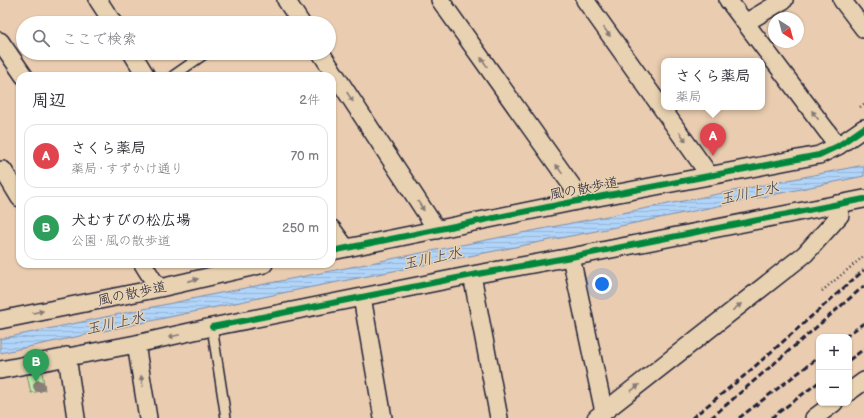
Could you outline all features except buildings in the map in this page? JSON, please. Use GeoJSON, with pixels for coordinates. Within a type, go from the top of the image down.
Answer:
{"type":"FeatureCollection","features":[{"type":"Feature","properties":{"kind":"street"},"geometry":{"type":"LineString","coordinates":[[286,0],[296,16]]}},
{"type":"Feature","properties":{"kind":"street"},"geometry":{"type":"LineString","coordinates":[[440,0],[582,200]]}},
{"type":"Feature","properties":{"kind":"street"},"geometry":{"type":"LineString","coordinates":[[584,0],[661,108]]}},
{"type":"Feature","properties":{"kind":"street"},"geometry":{"type":"LineString","coordinates":[[728,0],[838,146]]}},
{"type":"Feature","properties":{"kind":"street"},"geometry":{"type":"LineString","coordinates":[[745,23],[784,0]]}},
{"type":"Feature","properties":{"kind":"street"},"geometry":{"type":"LineString","coordinates":[[842,0],[864,29]]}},
{"type":"Feature","properties":{"kind":"street"},"geometry":{"type":"LineString","coordinates":[[104,2],[110,16]]}},
{"type":"Feature","properties":{"kind":"street"},"geometry":{"type":"LineString","coordinates":[[1,43],[21,72]]}},
{"type":"Feature","properties":{"kind":"street"},"geometry":{"type":"LineString","coordinates":[[136,60],[144,72]]}},
{"type":"Feature","properties":{"kind":"street"},"geometry":{"type":"LineString","coordinates":[[326,60],[334,72]]}},
{"type":"Feature","properties":{"kind":"street"},"geometry":{"type":"LineString","coordinates":[[336,76],[438,230]]}},
{"type":"Feature","properties":{"kind":"street"},"geometry":{"type":"LineString","coordinates":[[663,110],[710,176]]}},
{"type":"Feature","properties":{"kind":"street","name":"風の散歩道"},"geometry":{"type":"LineString","coordinates":[[339,249],[582,200],[819,155],[838,146],[864,128]]}},
{"type":"Feature","properties":{"kind":"street"},"geometry":{"type":"LineString","coordinates":[[3,170],[16,190]]}},
{"type":"Feature","properties":{"kind":"street"},"geometry":{"type":"LineString","coordinates":[[0,370],[136,344],[212,327],[472,275],[864,199]]}},
{"type":"Feature","properties":{"kind":"street"},"geometry":{"type":"LineString","coordinates":[[571,257],[600,415],[805,254],[840,215],[837,204]]}},
{"type":"Feature","properties":{"kind":"street"},"geometry":{"type":"LineString","coordinates":[[145,268],[152,280],[160,288]]}},
{"type":"Feature","properties":{"kind":"street","name":"風の散歩道"},"geometry":{"type":"LineString","coordinates":[[0,320],[160,288],[247,268]]}},
{"type":"Feature","properties":{"kind":"street"},"geometry":{"type":"LineString","coordinates":[[472,275],[499,418]]}},
{"type":"Feature","properties":{"kind":"street"},"geometry":{"type":"LineString","coordinates":[[362,298],[383,418]]}},
{"type":"Feature","properties":{"kind":"street"},"geometry":{"type":"LineString","coordinates":[[136,344],[148,418]]}},
{"type":"Feature","properties":{"kind":"street"},"geometry":{"type":"LineString","coordinates":[[67,356],[76,418]]}},
{"type":"Feature","properties":{"kind":"street"},"geometry":{"type":"LineString","coordinates":[[852,390],[864,381]]}},
{"type":"Feature","properties":{"kind":"street"},"geometry":{"type":"LineString","coordinates":[[814,418],[830,406]]}},
{"type":"Feature","properties":{"kind":"lane"},"geometry":{"type":"LineString","coordinates":[[179,72],[196,60]]}},
{"type":"Feature","properties":{"kind":"lane"},"geometry":{"type":"LineString","coordinates":[[212,327],[226,418]]}},
{"type":"Feature","properties":{"kind":"path"},"geometry":{"type":"LineString","coordinates":[[860,107],[864,104]]}},
{"type":"Feature","properties":{"kind":"path"},"geometry":{"type":"LineString","coordinates":[[822,291],[864,256]]}},
{"type":"Feature","properties":{"kind":"green space"},"geometry":{"type":"Polygon","coordinates":[[[42,372],[45,390],[31,393],[27,375],[42,372]]]}},
{"type":"Feature","properties":{"kind":"water","name":"玉川上水"},"geometry":{"type":"Polygon","coordinates":[[[864,165],[864,176],[287,292],[0,353],[0,339],[225,292],[864,165]]]}},
{"type":"Feature","properties":{"kind":"railway"},"geometry":{"type":"LineString","coordinates":[[692,418],[744,376],[864,270]]}},
{"type":"Feature","properties":{"kind":"railway"},"geometry":{"type":"LineString","coordinates":[[711,418],[864,286]]}},
{"type":"Feature","properties":{"kind":"railway"},"geometry":{"type":"LineString","coordinates":[[849,334],[864,323]]}},
{"type":"Feature","properties":{"kind":"railway"},"geometry":{"type":"LineString","coordinates":[[852,358],[864,349]]}},
{"type":"Feature","properties":{"kind":"railway"},"geometry":{"type":"LineString","coordinates":[[739,418],[816,359]]}},
{"type":"Feature","properties":{"kind":"railway"},"geometry":{"type":"LineString","coordinates":[[771,418],[816,384]]}},
{"type":"Feature","properties":{"kind":"cycle path"},"geometry":{"type":"LineString","coordinates":[[336,250],[582,200],[819,155],[838,146],[864,128]]}},
{"type":"Feature","properties":{"kind":"cycle path"},"geometry":{"type":"LineString","coordinates":[[212,327],[864,199]]}},
{"type":"Feature","properties":{"kind":"place","name":"さくら薬局"},"geometry":{"type":"Point","coordinates":[713,156]}},
{"type":"Feature","properties":{"kind":"place","name":"犬むすびの松広場"},"geometry":{"type":"Point","coordinates":[36,382]}}]}
